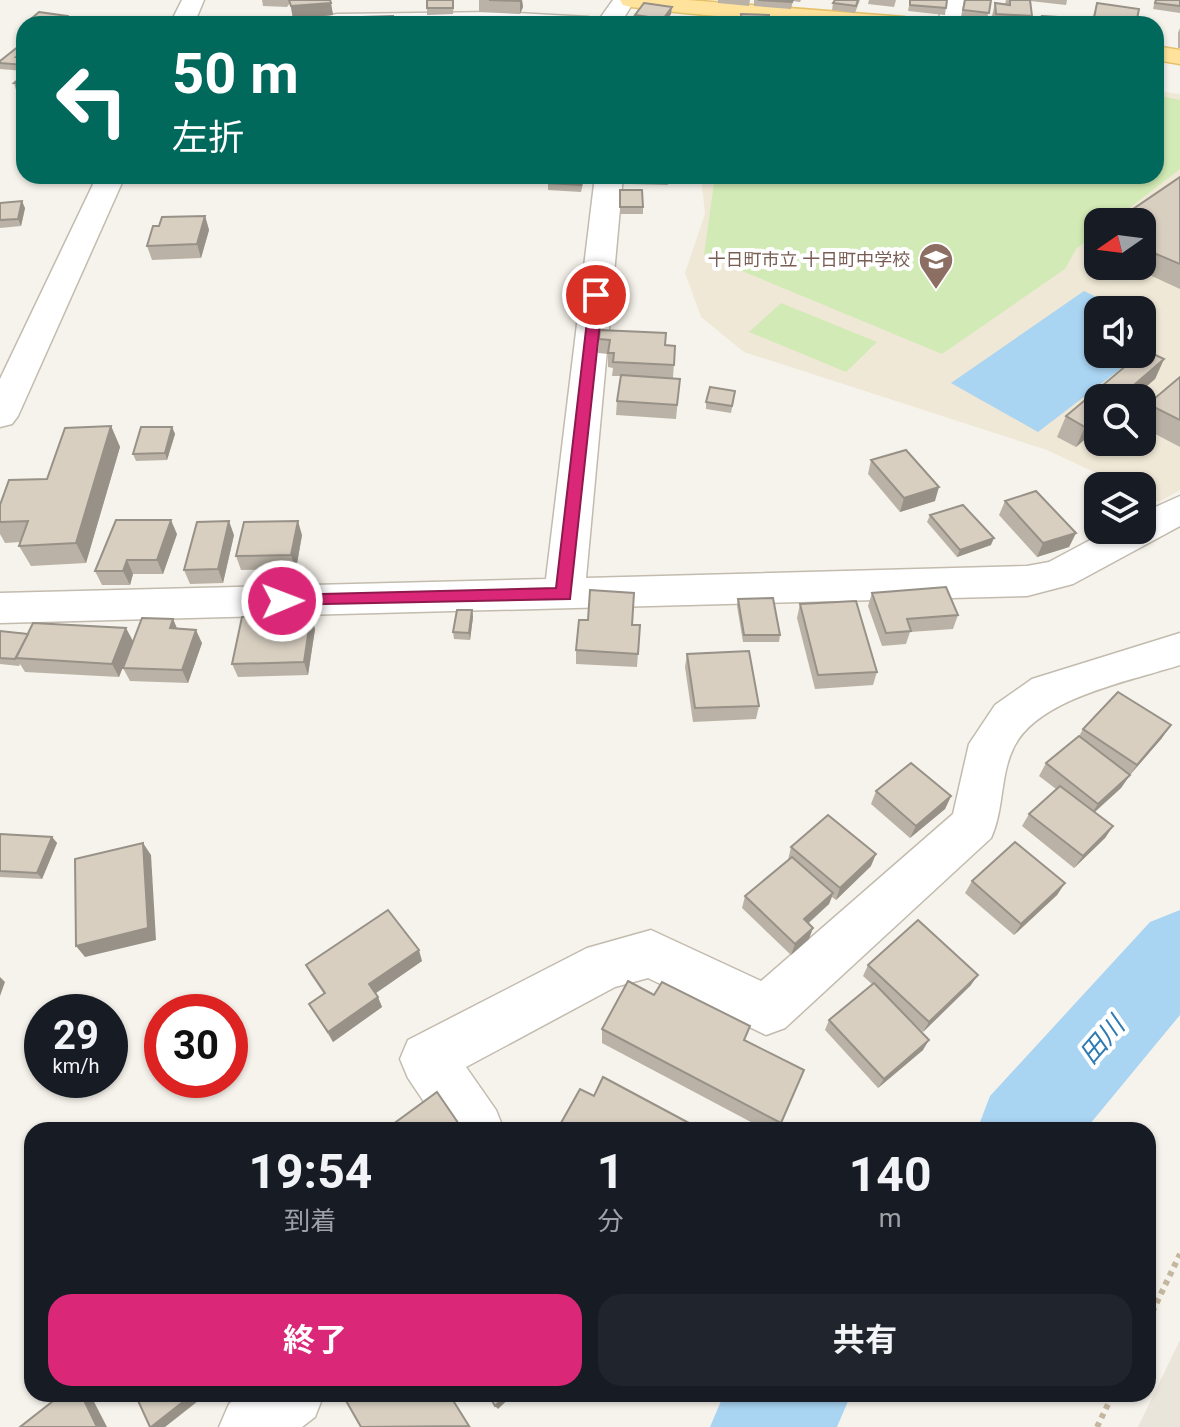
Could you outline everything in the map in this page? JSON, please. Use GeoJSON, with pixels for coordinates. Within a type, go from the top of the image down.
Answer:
{"type":"FeatureCollection","features":[{"type":"Feature","properties":{"kind":"main road"},"geometry":{"type":"LineString","coordinates":[[631,0],[821,16]]}},
{"type":"Feature","properties":{"kind":"street"},"geometry":{"type":"LineString","coordinates":[[0,416],[107,184]]}},
{"type":"Feature","properties":{"kind":"street"},"geometry":{"type":"LineString","coordinates":[[564,594],[608,184]]}},
{"type":"Feature","properties":{"kind":"street"},"geometry":{"type":"LineString","coordinates":[[1156,522],[1180,509]]}},
{"type":"Feature","properties":{"kind":"street"},"geometry":{"type":"LineString","coordinates":[[0,608],[1027,581],[1059,574],[1116,544]]}},
{"type":"Feature","properties":{"kind":"street"},"geometry":{"type":"LineString","coordinates":[[470,1122],[427,1059],[605,965],[651,954],[766,1010],[974,824],[991,744],[1011,717],[1047,691],[1180,649]]}},
{"type":"Feature","properties":{"kind":"street"},"geometry":{"type":"LineString","coordinates":[[252,1427],[282,1402]]}},
{"type":"Feature","properties":{"kind":"path"},"geometry":{"type":"LineString","coordinates":[[1156,1304],[1180,1254]]}},
{"type":"Feature","properties":{"kind":"path"},"geometry":{"type":"LineString","coordinates":[[1097,1427],[1109,1402]]}},
{"type":"Feature","properties":{"kind":"shaded area","name":"十日町市立 十日町中学校"},"geometry":{"type":"Polygon","coordinates":[[[1164,92],[1180,94],[1180,490],[1159,502],[1156,501],[1156,472],[1094,472],[1047,450],[744,352],[701,317],[685,273],[705,214],[702,184],[1164,184],[1164,92]]]}},
{"type":"Feature","properties":{"kind":"shaded area"},"geometry":{"type":"Polygon","coordinates":[[[1180,1340],[1180,1427],[1138,1427],[1150,1402],[1156,1402],[1156,1390],[1180,1340]]]}},
{"type":"Feature","properties":{"kind":"green space"},"geometry":{"type":"Polygon","coordinates":[[[1164,97],[1180,100],[1180,169],[1164,181],[1164,97]]]}},
{"type":"Feature","properties":{"kind":"green space"},"geometry":{"type":"Polygon","coordinates":[[[714,184],[1160,184],[1129,208],[1084,208],[1084,243],[1076,249],[1065,269],[942,354],[704,255],[714,184]]]}},
{"type":"Feature","properties":{"kind":"green space"},"geometry":{"type":"Polygon","coordinates":[[[781,303],[877,342],[846,372],[749,332],[781,303]]]}},
{"type":"Feature","properties":{"kind":"water"},"geometry":{"type":"Polygon","coordinates":[[[1084,291],[1094,296],[1084,296],[1084,368],[1122,368],[1101,384],[1084,384],[1084,397],[1038,432],[951,383],[1084,291]]]}},
{"type":"Feature","properties":{"kind":"building"},"geometry":{"type":"Polygon","coordinates":[[[289,0],[330,0],[331,3],[291,6],[289,0]]]}},
{"type":"Feature","properties":{"kind":"building"},"geometry":{"type":"Polygon","coordinates":[[[427,0],[453,0],[453,8],[427,8],[427,0]]]}},
{"type":"Feature","properties":{"kind":"building"},"geometry":{"type":"Polygon","coordinates":[[[835,0],[858,0],[856,6],[833,3],[835,0]]]}},
{"type":"Feature","properties":{"kind":"building"},"geometry":{"type":"Polygon","coordinates":[[[910,0],[947,0],[946,8],[910,5],[910,0]]]}},
{"type":"Feature","properties":{"kind":"building"},"geometry":{"type":"Polygon","coordinates":[[[965,0],[991,0],[989,13],[963,10],[965,0]]]}},
{"type":"Feature","properties":{"kind":"building"},"geometry":{"type":"Polygon","coordinates":[[[1010,0],[1030,0],[1032,16],[996,14],[995,3],[1010,5],[1010,0]]]}},
{"type":"Feature","properties":{"kind":"building"},"geometry":{"type":"Polygon","coordinates":[[[1156,0],[1180,0],[1180,6],[1155,3],[1156,0]]]}},
{"type":"Feature","properties":{"kind":"building"},"geometry":{"type":"Polygon","coordinates":[[[644,3],[672,7],[665,16],[635,15],[644,3]]]}},
{"type":"Feature","properties":{"kind":"building"},"geometry":{"type":"Polygon","coordinates":[[[1097,3],[1139,9],[1138,16],[1094,16],[1097,3]]]}},
{"type":"Feature","properties":{"kind":"building"},"geometry":{"type":"Polygon","coordinates":[[[39,12],[67,16],[34,16],[39,12]]]}},
{"type":"Feature","properties":{"kind":"building"},"geometry":{"type":"Polygon","coordinates":[[[741,14],[769,15],[769,16],[741,14]]]}},
{"type":"Feature","properties":{"kind":"building"},"geometry":{"type":"Polygon","coordinates":[[[16,48],[16,64],[0,61],[16,48]]]}},
{"type":"Feature","properties":{"kind":"building"},"geometry":{"type":"Polygon","coordinates":[[[1180,177],[1180,264],[1156,254],[1156,208],[1135,208],[1180,177]]]}},
{"type":"Feature","properties":{"kind":"building"},"geometry":{"type":"Polygon","coordinates":[[[620,190],[642,190],[643,207],[620,207],[620,190]]]}},
{"type":"Feature","properties":{"kind":"building"},"geometry":{"type":"Polygon","coordinates":[[[22,201],[18,219],[0,220],[0,203],[22,201]]]}},
{"type":"Feature","properties":{"kind":"building"},"geometry":{"type":"Polygon","coordinates":[[[205,216],[197,244],[147,246],[153,226],[159,226],[162,217],[205,216]]]}},
{"type":"Feature","properties":{"kind":"building"},"geometry":{"type":"Polygon","coordinates":[[[600,330],[666,333],[665,345],[675,346],[674,365],[613,362],[614,353],[608,353],[610,340],[599,339],[600,330]]]}},
{"type":"Feature","properties":{"kind":"building"},"geometry":{"type":"Polygon","coordinates":[[[1156,355],[1164,359],[1156,366],[1156,355]]]}},
{"type":"Feature","properties":{"kind":"building"},"geometry":{"type":"Polygon","coordinates":[[[1123,368],[1154,368],[1135,384],[1104,384],[1123,368]]]}},
{"type":"Feature","properties":{"kind":"building"},"geometry":{"type":"Polygon","coordinates":[[[621,375],[680,379],[677,405],[617,401],[621,375]]]}},
{"type":"Feature","properties":{"kind":"building"},"geometry":{"type":"Polygon","coordinates":[[[1180,377],[1180,420],[1156,408],[1156,397],[1180,377]]]}},
{"type":"Feature","properties":{"kind":"building"},"geometry":{"type":"Polygon","coordinates":[[[710,387],[735,391],[732,406],[706,402],[710,387]]]}},
{"type":"Feature","properties":{"kind":"building"},"geometry":{"type":"Polygon","coordinates":[[[1084,401],[1084,426],[1066,416],[1084,401]]]}},
{"type":"Feature","properties":{"kind":"building"},"geometry":{"type":"Polygon","coordinates":[[[111,426],[76,543],[19,546],[28,521],[0,522],[0,505],[9,480],[47,479],[65,428],[111,426]]]}},
{"type":"Feature","properties":{"kind":"building"},"geometry":{"type":"Polygon","coordinates":[[[141,427],[172,427],[165,453],[133,454],[141,427]]]}},
{"type":"Feature","properties":{"kind":"building"},"geometry":{"type":"Polygon","coordinates":[[[906,450],[939,487],[904,498],[871,460],[906,450]]]}},
{"type":"Feature","properties":{"kind":"building"},"geometry":{"type":"Polygon","coordinates":[[[1036,491],[1076,533],[1043,543],[1005,501],[1036,491]]]}},
{"type":"Feature","properties":{"kind":"building"},"geometry":{"type":"Polygon","coordinates":[[[963,505],[994,538],[960,550],[930,515],[963,505]]]}},
{"type":"Feature","properties":{"kind":"building"},"geometry":{"type":"Polygon","coordinates":[[[116,520],[171,520],[157,560],[127,560],[123,571],[95,571],[116,520]]]}},
{"type":"Feature","properties":{"kind":"building"},"geometry":{"type":"Polygon","coordinates":[[[229,521],[218,569],[184,570],[197,522],[229,521]]]}},
{"type":"Feature","properties":{"kind":"building"},"geometry":{"type":"Polygon","coordinates":[[[298,521],[291,555],[236,556],[244,522],[298,521]]]}},
{"type":"Feature","properties":{"kind":"building"},"geometry":{"type":"Polygon","coordinates":[[[946,587],[958,615],[907,619],[911,631],[886,633],[872,593],[946,587]]]}},
{"type":"Feature","properties":{"kind":"building"},"geometry":{"type":"Polygon","coordinates":[[[590,590],[634,593],[632,625],[640,625],[638,654],[576,650],[579,620],[588,620],[590,590]]]}},
{"type":"Feature","properties":{"kind":"building"},"geometry":{"type":"Polygon","coordinates":[[[773,598],[780,635],[744,635],[738,599],[773,598]]]}},
{"type":"Feature","properties":{"kind":"building"},"geometry":{"type":"Polygon","coordinates":[[[856,601],[877,672],[818,675],[800,604],[856,601]]]}},
{"type":"Feature","properties":{"kind":"building"},"geometry":{"type":"Polygon","coordinates":[[[457,610],[472,610],[469,633],[453,632],[457,610]]]}},
{"type":"Feature","properties":{"kind":"building"},"geometry":{"type":"Polygon","coordinates":[[[311,615],[304,662],[232,664],[242,617],[311,615]]]}},
{"type":"Feature","properties":{"kind":"building"},"geometry":{"type":"Polygon","coordinates":[[[142,618],[173,619],[170,628],[196,630],[182,670],[123,668],[142,618]]]}},
{"type":"Feature","properties":{"kind":"building"},"geometry":{"type":"Polygon","coordinates":[[[33,623],[126,628],[112,664],[16,658],[33,623]]]}},
{"type":"Feature","properties":{"kind":"building"},"geometry":{"type":"Polygon","coordinates":[[[0,631],[28,634],[15,659],[0,658],[0,631]]]}},
{"type":"Feature","properties":{"kind":"building"},"geometry":{"type":"Polygon","coordinates":[[[749,651],[759,706],[695,708],[687,654],[749,651]]]}},
{"type":"Feature","properties":{"kind":"building"},"geometry":{"type":"Polygon","coordinates":[[[1118,692],[1171,725],[1137,765],[1083,729],[1118,692]]]}},
{"type":"Feature","properties":{"kind":"building"},"geometry":{"type":"Polygon","coordinates":[[[1079,736],[1130,775],[1098,804],[1046,763],[1079,736]]]}},
{"type":"Feature","properties":{"kind":"building"},"geometry":{"type":"Polygon","coordinates":[[[911,763],[951,796],[916,826],[876,791],[911,763]]]}},
{"type":"Feature","properties":{"kind":"building"},"geometry":{"type":"Polygon","coordinates":[[[1060,786],[1113,826],[1083,856],[1029,814],[1060,786]]]}},
{"type":"Feature","properties":{"kind":"building"},"geometry":{"type":"Polygon","coordinates":[[[828,815],[876,854],[840,888],[791,847],[828,815]]]}},
{"type":"Feature","properties":{"kind":"building"},"geometry":{"type":"Polygon","coordinates":[[[0,834],[52,837],[37,873],[0,871],[0,834]]]}},
{"type":"Feature","properties":{"kind":"building"},"geometry":{"type":"Polygon","coordinates":[[[1015,842],[1065,883],[1021,924],[972,881],[1015,842]]]}},
{"type":"Feature","properties":{"kind":"building"},"geometry":{"type":"Polygon","coordinates":[[[143,843],[148,928],[76,946],[75,859],[143,843]]]}},
{"type":"Feature","properties":{"kind":"building"},"geometry":{"type":"Polygon","coordinates":[[[792,857],[833,893],[804,919],[813,928],[795,944],[745,896],[792,857]]]}},
{"type":"Feature","properties":{"kind":"building"},"geometry":{"type":"Polygon","coordinates":[[[388,910],[419,950],[369,984],[378,997],[328,1032],[309,1004],[325,993],[306,965],[388,910]]]}},
{"type":"Feature","properties":{"kind":"building"},"geometry":{"type":"Polygon","coordinates":[[[918,920],[978,975],[929,1022],[868,965],[918,920]]]}},
{"type":"Feature","properties":{"kind":"building"},"geometry":{"type":"Polygon","coordinates":[[[628,981],[654,995],[662,982],[750,1026],[744,1040],[804,1070],[779,1122],[602,1029],[628,981]]]}},
{"type":"Feature","properties":{"kind":"building"},"geometry":{"type":"Polygon","coordinates":[[[874,983],[929,1040],[884,1079],[829,1020],[874,983]]]}},
{"type":"Feature","properties":{"kind":"building"},"geometry":{"type":"Polygon","coordinates":[[[603,1077],[687,1122],[562,1122],[580,1089],[594,1096],[603,1077]]]}},
{"type":"Feature","properties":{"kind":"building"},"geometry":{"type":"Polygon","coordinates":[[[437,1092],[458,1122],[396,1122],[437,1092]]]}},
{"type":"Feature","properties":{"kind":"building"},"geometry":{"type":"Polygon","coordinates":[[[52,1402],[85,1402],[97,1427],[20,1427],[52,1402]]]}},
{"type":"Feature","properties":{"kind":"building"},"geometry":{"type":"Polygon","coordinates":[[[139,1402],[183,1402],[151,1427],[139,1402]]]}},
{"type":"Feature","properties":{"kind":"building"},"geometry":{"type":"Polygon","coordinates":[[[347,1402],[454,1402],[469,1426],[361,1427],[347,1402]]]}},
{"type":"Feature","properties":{"kind":"waterway","name":"田川"},"geometry":{"type":"LineString","coordinates":[[1031,1122],[1180,950]]}},
{"type":"Feature","properties":{"kind":"waterway","name":"田川"},"geometry":{"type":"LineString","coordinates":[[765,1427],[789,1402]]}},
{"type":"Feature","properties":{"kind":"place","name":"十日町市立 十日町中学校"},"geometry":{"type":"Point","coordinates":[936,291]}},
{"type":"Feature","properties":{"kind":"route"},"geometry":{"type":"LineString","coordinates":[[282,601],[564,594],[596,295]]}}]}
